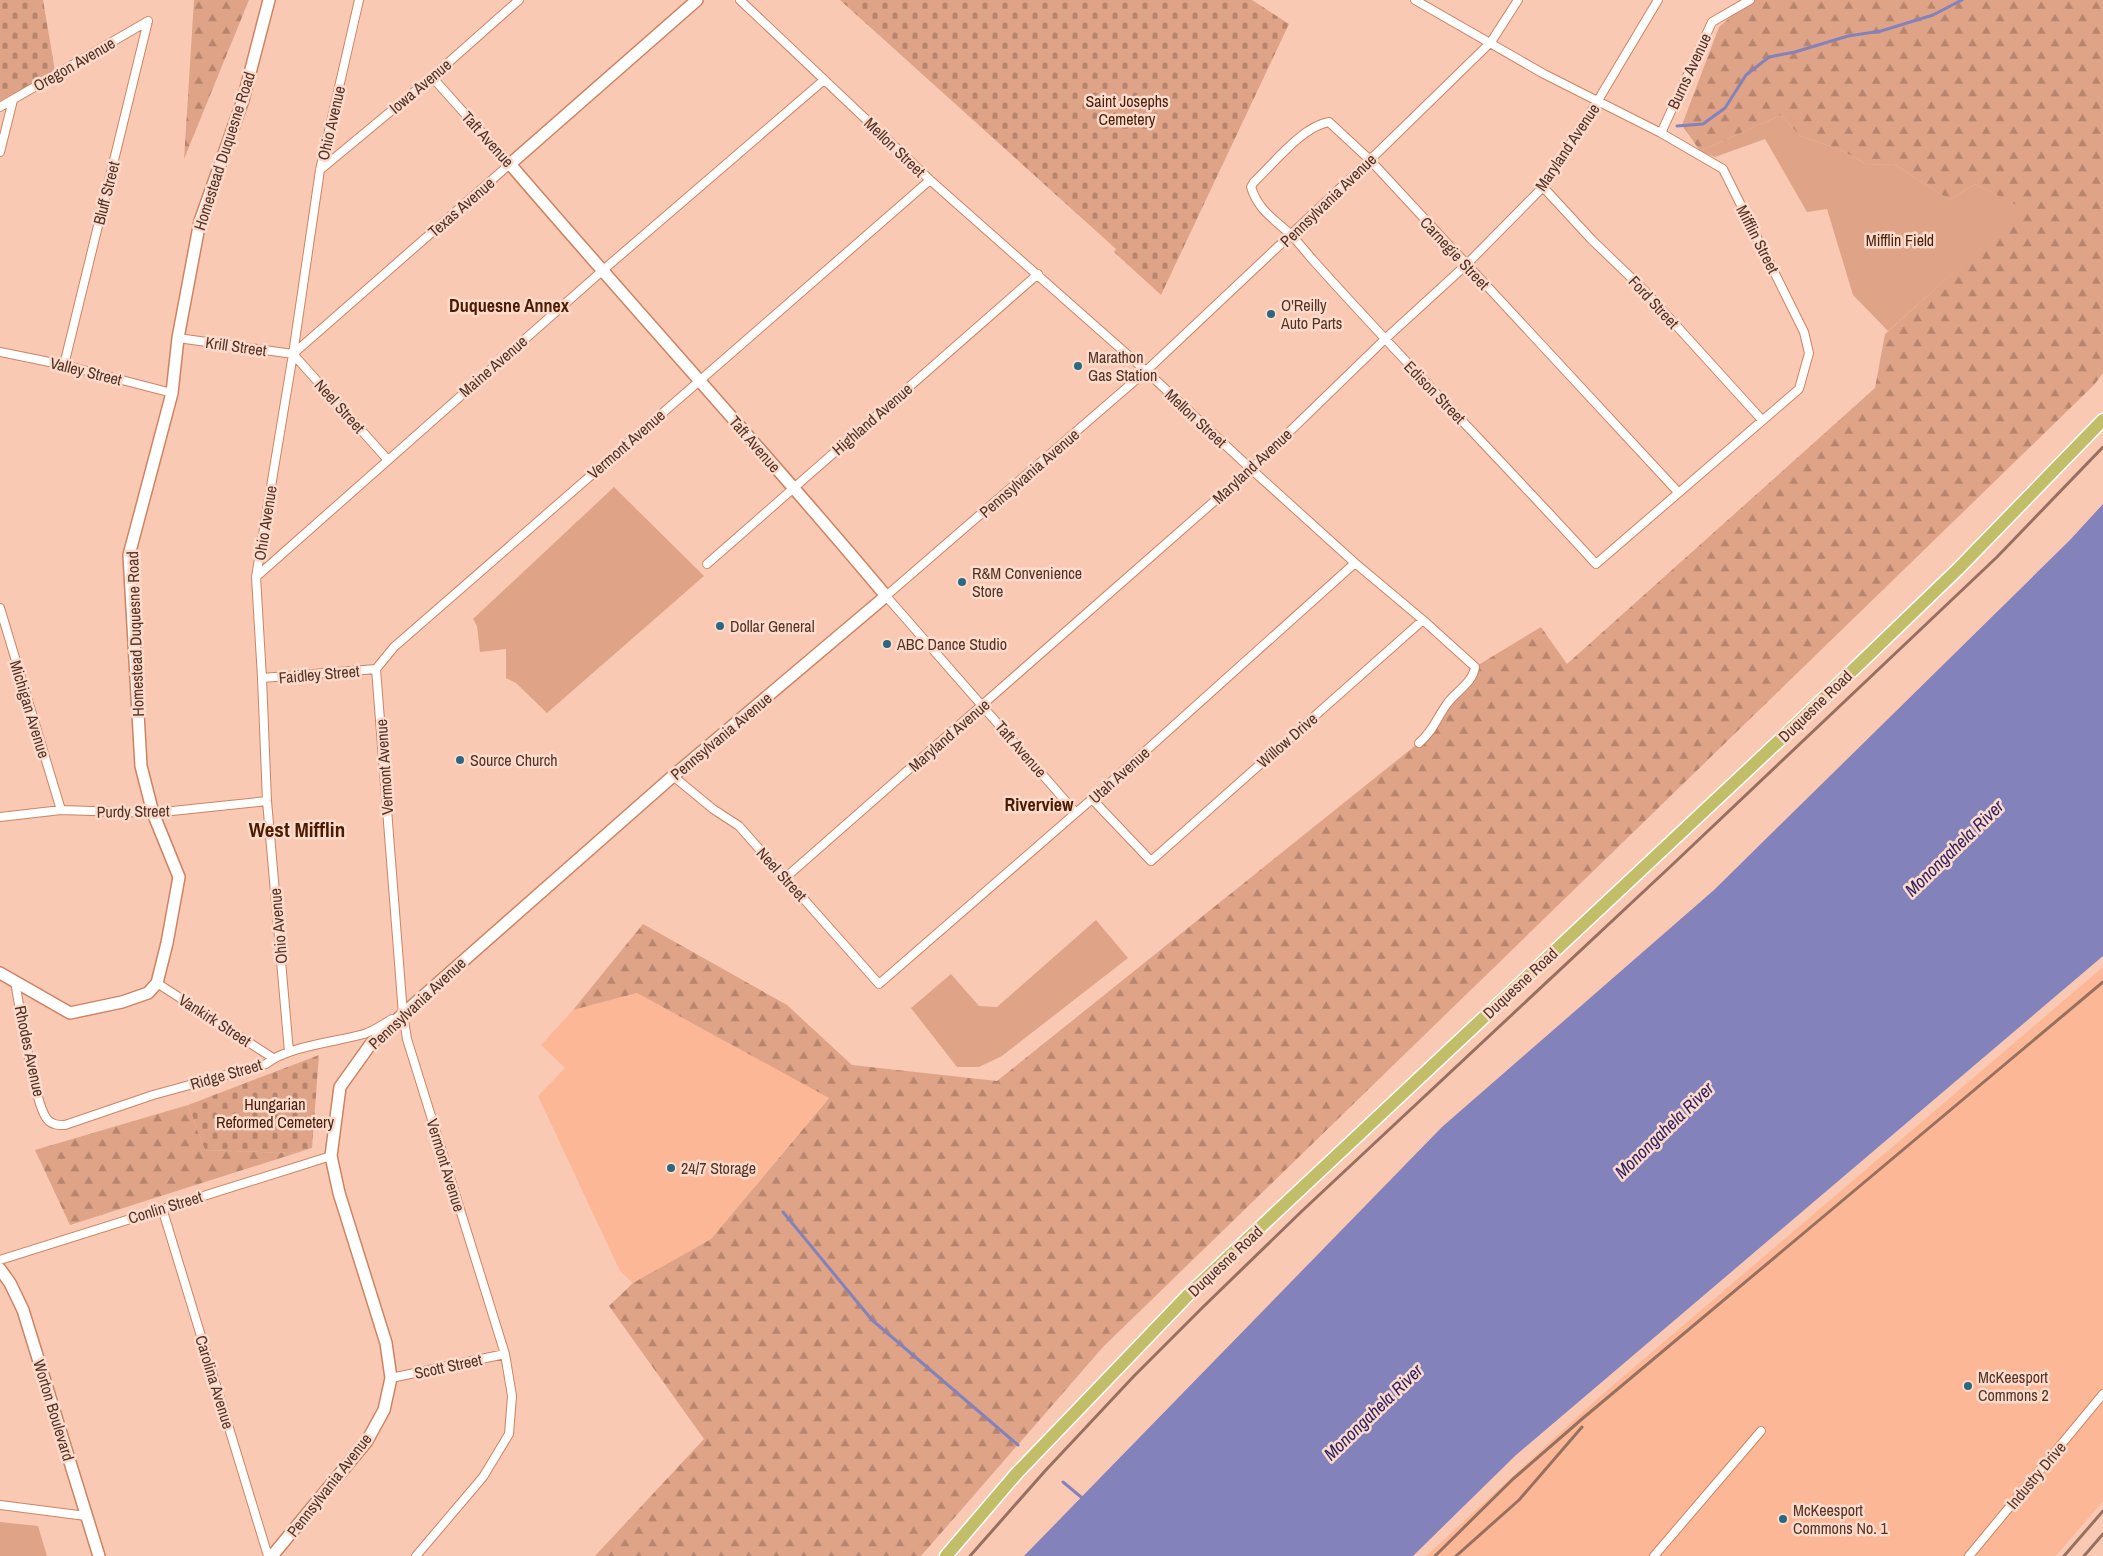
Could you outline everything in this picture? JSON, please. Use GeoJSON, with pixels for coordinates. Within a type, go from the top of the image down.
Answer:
{"type":"FeatureCollection","features":[{"type":"Feature","properties":{"kind":"main road","name":"Duquesne Road"},"geometry":{"type":"LineString","coordinates":[[946,1556],[1018,1473],[1190,1293],[1799,722],[1958,569],[2103,420]]}},
{"type":"Feature","properties":{"kind":"street","name":"Homestead Duquesne Road"},"geometry":{"type":"LineString","coordinates":[[157,983],[167,944],[179,877],[153,813],[141,766],[129,555],[172,393],[178,338],[200,221],[242,100],[269,0]]}},
{"type":"Feature","properties":{"kind":"street","name":"Ohio Avenue"},"geometry":{"type":"LineString","coordinates":[[289,1052],[266,801],[256,577],[293,354],[320,170],[359,0]]}},
{"type":"Feature","properties":{"kind":"street","name":"Iowa Avenue"},"geometry":{"type":"LineString","coordinates":[[320,170],[432,77],[519,0]]}},
{"type":"Feature","properties":{"kind":"street","name":"Texas Avenue"},"geometry":{"type":"LineString","coordinates":[[293,354],[697,0]]}},
{"type":"Feature","properties":{"kind":"street","name":"Mellon Street"},"geometry":{"type":"LineString","coordinates":[[740,0],[930,180],[1146,371],[1355,563],[1475,667],[1474,674],[1447,704],[1438,722],[1419,743]]}},
{"type":"Feature","properties":{"kind":"street","name":"Mifflin Street"},"geometry":{"type":"LineString","coordinates":[[1414,0],[1597,102],[1661,133],[1723,169],[1804,332],[1809,353],[1799,389],[1596,564]]}},
{"type":"Feature","properties":{"kind":"street","name":"Pennsylvania Avenue"},"geometry":{"type":"LineString","coordinates":[[272,1556],[367,1440],[384,1410],[392,1378],[386,1343],[340,1193],[331,1156],[340,1087],[370,1045],[673,776],[886,596],[1146,371],[1370,160],[1491,42],[1518,0]]}},
{"type":"Feature","properties":{"kind":"street","name":"Maryland Avenue"},"geometry":{"type":"LineString","coordinates":[[785,878],[1251,469],[1384,340],[1466,265],[1543,187],[1658,0]]}},
{"type":"Feature","properties":{"kind":"street","name":"Burns Avenue"},"geometry":{"type":"LineString","coordinates":[[1661,133],[1712,22],[1750,0]]}},
{"type":"Feature","properties":{"kind":"street","name":"Oregon Avenue"},"geometry":{"type":"LineString","coordinates":[[0,108],[148,21]]}},
{"type":"Feature","properties":{"kind":"street","name":"Bluff Street"},"geometry":{"type":"LineString","coordinates":[[64,365],[148,21]]}},
{"type":"Feature","properties":{"kind":"street","name":"Taft Avenue"},"geometry":{"type":"LineString","coordinates":[[432,77],[700,380],[1076,813]]}},
{"type":"Feature","properties":{"kind":"street","name":"Maine Avenue"},"geometry":{"type":"LineString","coordinates":[[256,577],[387,459],[824,80]]}},
{"type":"Feature","properties":{"kind":"street"},"geometry":{"type":"LineString","coordinates":[[0,152],[13,100]]}},
{"type":"Feature","properties":{"kind":"street","name":"Carnegie Street"},"geometry":{"type":"LineString","coordinates":[[1274,221],[1261,208],[1252,188],[1254,182],[1305,133],[1320,123],[1329,122],[1370,160],[1678,492]]}},
{"type":"Feature","properties":{"kind":"street","name":"Vermont Avenue"},"geometry":{"type":"LineString","coordinates":[[416,1556],[483,1477],[509,1434],[512,1396],[505,1354],[407,1039],[403,1014],[376,669],[394,647],[930,180]]}},
{"type":"Feature","properties":{"kind":"street","name":"Ford Street"},"geometry":{"type":"LineString","coordinates":[[1543,187],[1592,240],[1644,290],[1762,420]]}},
{"type":"Feature","properties":{"kind":"street","name":"Edison Street"},"geometry":{"type":"LineString","coordinates":[[1274,221],[1291,235],[1384,340],[1491,450],[1596,564]]}},
{"type":"Feature","properties":{"kind":"street","name":"Highland Avenue"},"geometry":{"type":"LineString","coordinates":[[707,564],[1038,274]]}},
{"type":"Feature","properties":{"kind":"street","name":"Krill Street"},"geometry":{"type":"LineString","coordinates":[[178,338],[293,354]]}},
{"type":"Feature","properties":{"kind":"street","name":"Valley Street"},"geometry":{"type":"LineString","coordinates":[[0,352],[64,365],[172,393]]}},
{"type":"Feature","properties":{"kind":"street","name":"Neel Street"},"geometry":{"type":"LineString","coordinates":[[293,354],[387,459]]}},
{"type":"Feature","properties":{"kind":"street","name":"Utah Avenue"},"geometry":{"type":"LineString","coordinates":[[879,984],[1092,799],[1355,563]]}},
{"type":"Feature","properties":{"kind":"street","name":"Michigan Avenue"},"geometry":{"type":"LineString","coordinates":[[0,608],[60,810]]}},
{"type":"Feature","properties":{"kind":"street","name":"Willow Drive"},"geometry":{"type":"LineString","coordinates":[[1092,799],[1151,861],[1423,620]]}},
{"type":"Feature","properties":{"kind":"street","name":"Faidley Street"},"geometry":{"type":"LineString","coordinates":[[262,678],[376,669]]}},
{"type":"Feature","properties":{"kind":"street","name":"Neel Street"},"geometry":{"type":"LineString","coordinates":[[673,776],[713,809],[735,823],[879,984]]}},
{"type":"Feature","properties":{"kind":"street","name":"Purdy Street"},"geometry":{"type":"LineString","coordinates":[[0,817],[60,810],[153,813],[266,801]]}},
{"type":"Feature","properties":{"kind":"street"},"geometry":{"type":"LineString","coordinates":[[0,973],[70,1013],[122,1002],[148,993],[157,983]]}},
{"type":"Feature","properties":{"kind":"street","name":"Rhodes Avenue"},"geometry":{"type":"LineString","coordinates":[[15,982],[37,1094],[47,1119]]}},
{"type":"Feature","properties":{"kind":"street","name":"Vankirk Street"},"geometry":{"type":"LineString","coordinates":[[157,983],[273,1058]]}},
{"type":"Feature","properties":{"kind":"street","name":"Ridge Street"},"geometry":{"type":"LineString","coordinates":[[47,1119],[53,1124],[65,1125],[153,1095],[266,1064],[273,1058],[289,1052],[366,1033],[403,1014]]}},
{"type":"Feature","properties":{"kind":"street","name":"Conlin Street"},"geometry":{"type":"LineString","coordinates":[[0,1260],[331,1156]]}},
{"type":"Feature","properties":{"kind":"street","name":"Carolina Avenue"},"geometry":{"type":"LineString","coordinates":[[162,1208],[268,1556]]}},
{"type":"Feature","properties":{"kind":"street","name":"Worton Boulevard"},"geometry":{"type":"LineString","coordinates":[[0,1269],[10,1283],[23,1310],[99,1556]]}},
{"type":"Feature","properties":{"kind":"street","name":"Scott Street"},"geometry":{"type":"LineString","coordinates":[[392,1378],[505,1354]]}},
{"type":"Feature","properties":{"kind":"street","name":"Industry Drive"},"geometry":{"type":"LineString","coordinates":[[1969,1556],[2103,1394]]}},
{"type":"Feature","properties":{"kind":"street"},"geometry":{"type":"LineString","coordinates":[[1654,1556],[1761,1430]]}},
{"type":"Feature","properties":{"kind":"street"},"geometry":{"type":"LineString","coordinates":[[0,1505],[86,1516]]}},
{"type":"Feature","properties":{"kind":"shaded area"},"geometry":{"type":"Polygon","coordinates":[[[2103,967],[2103,1501],[2056,1556],[1426,1556],[1597,1399],[2103,967]]]}},
{"type":"Feature","properties":{"kind":"shaded area","name":"24/7 Storage"},"geometry":{"type":"Polygon","coordinates":[[[637,993],[829,1097],[711,1239],[633,1283],[620,1271],[538,1096],[565,1068],[541,1045],[573,1010],[637,993]]]}},
{"type":"Feature","properties":{"kind":"green space"},"geometry":{"type":"Polygon","coordinates":[[[0,0],[43,0],[55,71],[0,101],[0,0]]]}},
{"type":"Feature","properties":{"kind":"green space"},"geometry":{"type":"Polygon","coordinates":[[[194,0],[249,0],[184,159],[194,0]]]}},
{"type":"Feature","properties":{"kind":"green space","name":"Saint Josephs Cemetery"},"geometry":{"type":"Polygon","coordinates":[[[840,0],[1252,0],[1289,24],[1161,295],[1114,252],[1116,249],[840,0]]]}},
{"type":"Feature","properties":{"kind":"green space"},"geometry":{"type":"Polygon","coordinates":[[[1750,0],[2103,0],[2103,373],[2094,385],[1103,1347],[921,1556],[595,1556],[704,1439],[609,1306],[633,1283],[711,1239],[829,1098],[637,993],[573,1010],[643,924],[787,1005],[852,1065],[997,1081],[1426,737],[1475,667],[1541,627],[1567,664],[1875,388],[1885,334],[2024,209],[1975,184],[1950,200],[1894,164],[1868,165],[1841,150],[1800,136],[1781,115],[1700,151],[1682,125],[1719,27],[1750,0]]]}},
{"type":"Feature","properties":{"kind":"green space","name":"Mifflin Field"},"geometry":{"type":"Polygon","coordinates":[[[1781,115],[1800,136],[1841,150],[1868,165],[1894,164],[1950,200],[1975,184],[2025,209],[1888,331],[1853,295],[1827,209],[1807,212],[1765,139],[1715,157],[1700,151],[1781,115]]]}},
{"type":"Feature","properties":{"kind":"green space"},"geometry":{"type":"Polygon","coordinates":[[[614,487],[704,576],[547,713],[516,683],[506,678],[506,649],[480,652],[477,626],[473,619],[614,487]]]}},
{"type":"Feature","properties":{"kind":"green space"},"geometry":{"type":"Polygon","coordinates":[[[1096,920],[1128,958],[1002,1056],[979,1067],[957,1067],[911,1008],[951,974],[979,1006],[997,1007],[1096,920]]]}},
{"type":"Feature","properties":{"kind":"green space","name":"Hungarian Reformed Cemetery"},"geometry":{"type":"Polygon","coordinates":[[[319,1055],[312,1148],[291,1153],[205,1150],[188,1105],[319,1055]]]}},
{"type":"Feature","properties":{"kind":"green space"},"geometry":{"type":"Polygon","coordinates":[[[188,1105],[205,1150],[291,1153],[312,1148],[70,1225],[35,1150],[188,1105]]]}},
{"type":"Feature","properties":{"kind":"green space"},"geometry":{"type":"Polygon","coordinates":[[[0,1522],[38,1526],[47,1556],[0,1556],[0,1522]]]}},
{"type":"Feature","properties":{"kind":"water","name":"Monongahela River"},"geometry":{"type":"Polygon","coordinates":[[[2103,504],[2103,956],[1516,1455],[1413,1556],[1024,1556],[1442,1127],[1714,890],[2070,540],[2103,504]]]}},
{"type":"Feature","properties":{"kind":"waterway"},"geometry":{"type":"LineString","coordinates":[[1677,126],[1703,124],[1725,108],[1746,75],[1769,57],[1795,52],[1848,36],[1881,31],[1933,15],[1962,0]]}},
{"type":"Feature","properties":{"kind":"waterway"},"geometry":{"type":"LineString","coordinates":[[783,1212],[872,1320],[1018,1445]]}},
{"type":"Feature","properties":{"kind":"waterway"},"geometry":{"type":"LineString","coordinates":[[1063,1482],[1081,1497]]}},
{"type":"Feature","properties":{"kind":"railway"},"geometry":{"type":"LineString","coordinates":[[970,1556],[1045,1471],[1134,1376],[1203,1307],[1302,1211],[1672,865],[1997,557],[2103,447]]}},
{"type":"Feature","properties":{"kind":"railway"},"geometry":{"type":"LineString","coordinates":[[1435,1556],[1513,1479],[1582,1419],[2103,982]]}},
{"type":"Feature","properties":{"kind":"railway"},"geometry":{"type":"LineString","coordinates":[[1456,1556],[1519,1500],[1582,1427]]}},
{"type":"Feature","properties":{"kind":"railway"},"geometry":{"type":"LineString","coordinates":[[2064,1556],[2103,1511]]}},
{"type":"Feature","properties":{"kind":"railway"},"geometry":{"type":"LineString","coordinates":[[2084,1556],[2103,1534]]}},
{"type":"Feature","properties":{"kind":"place","name":"O'Reilly Auto Parts"},"geometry":{"type":"Point","coordinates":[1271,314]}},
{"type":"Feature","properties":{"kind":"place","name":"Marathon Gas Station"},"geometry":{"type":"Point","coordinates":[1078,366]}},
{"type":"Feature","properties":{"kind":"place","name":"R&M Convenience Store"},"geometry":{"type":"Point","coordinates":[962,582]}},
{"type":"Feature","properties":{"kind":"place","name":"Dollar General"},"geometry":{"type":"Point","coordinates":[720,626]}},
{"type":"Feature","properties":{"kind":"place","name":"ABC Dance Studio"},"geometry":{"type":"Point","coordinates":[887,644]}},
{"type":"Feature","properties":{"kind":"place","name":"Source Church"},"geometry":{"type":"Point","coordinates":[460,760]}},
{"type":"Feature","properties":{"kind":"place","name":"24/7 Storage"},"geometry":{"type":"Point","coordinates":[671,1168]}},
{"type":"Feature","properties":{"kind":"place","name":"McKeesport Commons 2"},"geometry":{"type":"Point","coordinates":[1968,1386]}},
{"type":"Feature","properties":{"kind":"place","name":"McKeesport Commons No. 1"},"geometry":{"type":"Point","coordinates":[1783,1519]}},
{"type":"Feature","properties":{"kind":"district","name":"Duquesne Annex"},"geometry":{"type":"Point","coordinates":[509,305]}},
{"type":"Feature","properties":{"kind":"district","name":"Riverview"},"geometry":{"type":"Point","coordinates":[1039,804]}},
{"type":"Feature","properties":{"kind":"district","name":"West Mifflin"},"geometry":{"type":"Point","coordinates":[297,829]}}]}
